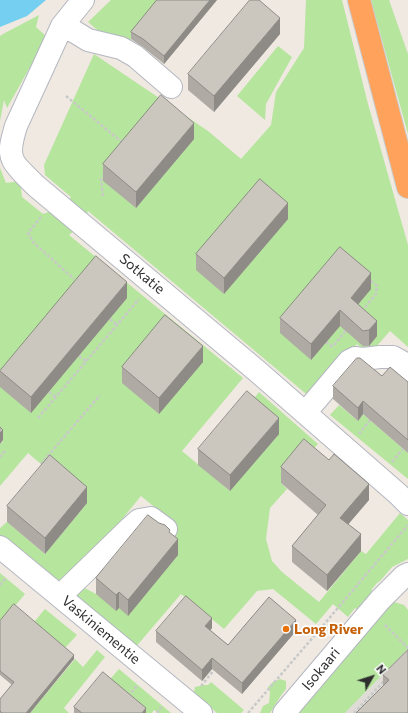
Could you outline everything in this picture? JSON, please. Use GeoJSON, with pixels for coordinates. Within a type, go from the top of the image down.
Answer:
{"type":"FeatureCollection","features":[{"type":"Feature","properties":{"kind":"highway"},"geometry":{"type":"LineString","coordinates":[[359,0],[408,187]]}},
{"type":"Feature","properties":{"kind":"street","name":"Sotkatie"},"geometry":{"type":"LineString","coordinates":[[83,0],[62,26],[16,126],[12,137],[11,152],[13,161],[30,181],[257,371],[408,504]]}},
{"type":"Feature","properties":{"kind":"street"},"geometry":{"type":"LineString","coordinates":[[62,26],[88,40],[121,48],[135,56],[171,87]]}},
{"type":"Feature","properties":{"kind":"street"},"geometry":{"type":"LineString","coordinates":[[305,413],[349,361],[355,358],[363,359],[380,356],[392,357],[402,362],[408,372]]}},
{"type":"Feature","properties":{"kind":"street"},"geometry":{"type":"LineString","coordinates":[[60,596],[139,520],[151,518],[166,529]]}},
{"type":"Feature","properties":{"kind":"street","name":"Vaskiniementie"},"geometry":{"type":"LineString","coordinates":[[0,547],[201,713]]}},
{"type":"Feature","properties":{"kind":"street","name":"Isokaari"},"geometry":{"type":"LineString","coordinates":[[284,713],[390,588],[408,574]]}},
{"type":"Feature","properties":{"kind":"path"},"geometry":{"type":"LineString","coordinates":[[66,96],[128,146]]}},
{"type":"Feature","properties":{"kind":"path"},"geometry":{"type":"LineString","coordinates":[[103,196],[101,180],[105,174]]}},
{"type":"Feature","properties":{"kind":"path"},"geometry":{"type":"LineString","coordinates":[[54,201],[28,234],[34,243],[74,279]]}},
{"type":"Feature","properties":{"kind":"path"},"geometry":{"type":"LineString","coordinates":[[356,306],[362,311],[376,294],[377,286],[366,277]]}},
{"type":"Feature","properties":{"kind":"path"},"geometry":{"type":"LineString","coordinates":[[38,418],[153,283]]}},
{"type":"Feature","properties":{"kind":"path"},"geometry":{"type":"LineString","coordinates":[[110,319],[117,325]]}},
{"type":"Feature","properties":{"kind":"path"},"geometry":{"type":"LineString","coordinates":[[326,342],[333,347],[347,329]]}},
{"type":"Feature","properties":{"kind":"path"},"geometry":{"type":"LineString","coordinates":[[79,356],[86,361]]}},
{"type":"Feature","properties":{"kind":"path"},"geometry":{"type":"LineString","coordinates":[[49,392],[56,397]]}},
{"type":"Feature","properties":{"kind":"path"},"geometry":{"type":"LineString","coordinates":[[41,464],[100,394]]}},
{"type":"Feature","properties":{"kind":"path"},"geometry":{"type":"LineString","coordinates":[[0,457],[5,451]]}},
{"type":"Feature","properties":{"kind":"path"},"geometry":{"type":"LineString","coordinates":[[248,713],[408,524]]}},
{"type":"Feature","properties":{"kind":"path"},"geometry":{"type":"LineString","coordinates":[[371,610],[408,648]]}},
{"type":"Feature","properties":{"kind":"path"},"geometry":{"type":"LineString","coordinates":[[204,682],[214,670]]}},
{"type":"Feature","properties":{"kind":"path"},"geometry":{"type":"LineString","coordinates":[[354,713],[386,678]]}},
{"type":"Feature","properties":{"kind":"path"},"geometry":{"type":"LineString","coordinates":[[124,701],[131,693]]}},
{"type":"Feature","properties":{"kind":"green space"},"geometry":{"type":"Polygon","coordinates":[[[111,0],[164,0],[130,41],[109,40],[88,22],[111,0]]]}},
{"type":"Feature","properties":{"kind":"green space"},"geometry":{"type":"Polygon","coordinates":[[[306,0],[342,0],[368,104],[408,245],[408,347],[390,331],[369,355],[357,344],[311,398],[88,211],[84,223],[69,235],[243,378],[182,451],[230,491],[247,407],[259,392],[318,444],[281,483],[287,489],[270,508],[266,539],[272,561],[282,572],[319,602],[361,551],[366,554],[400,513],[408,520],[408,559],[392,567],[372,589],[371,595],[360,608],[355,608],[348,617],[333,604],[316,624],[273,589],[257,591],[224,629],[181,594],[134,649],[72,595],[81,586],[119,608],[169,548],[175,524],[141,496],[80,571],[56,584],[0,538],[0,528],[7,522],[45,554],[87,503],[28,453],[0,486],[0,444],[3,441],[0,438],[0,168],[6,183],[20,181],[22,197],[43,214],[65,206],[71,197],[45,175],[44,165],[94,54],[208,131],[241,159],[271,125],[276,92],[304,48],[306,0]]]}},
{"type":"Feature","properties":{"kind":"green space"},"geometry":{"type":"Polygon","coordinates":[[[371,0],[389,0],[408,54],[408,134],[371,0]]]}},
{"type":"Feature","properties":{"kind":"green space"},"geometry":{"type":"Polygon","coordinates":[[[39,15],[36,27],[47,37],[7,108],[4,100],[0,121],[0,36],[39,15]]]}},
{"type":"Feature","properties":{"kind":"green space"},"geometry":{"type":"Polygon","coordinates":[[[278,46],[292,57],[266,104],[265,120],[237,96],[278,46]]]}},
{"type":"Feature","properties":{"kind":"green space"},"geometry":{"type":"Polygon","coordinates":[[[339,405],[358,421],[363,414],[408,453],[408,479],[330,415],[339,405]]]}},
{"type":"Feature","properties":{"kind":"green space"},"geometry":{"type":"Polygon","coordinates":[[[0,573],[25,594],[0,624],[0,573]]]}},
{"type":"Feature","properties":{"kind":"green space"},"geometry":{"type":"Polygon","coordinates":[[[391,601],[404,605],[408,610],[408,649],[345,713],[299,713],[300,707],[391,601]]]}},
{"type":"Feature","properties":{"kind":"green space"},"geometry":{"type":"Polygon","coordinates":[[[45,609],[77,635],[65,648],[34,622],[45,609]]]}},
{"type":"Feature","properties":{"kind":"green space"},"geometry":{"type":"Polygon","coordinates":[[[97,650],[105,657],[64,708],[69,713],[30,713],[75,659],[83,667],[97,650]]]}},
{"type":"Feature","properties":{"kind":"green space"},"geometry":{"type":"Polygon","coordinates":[[[119,669],[171,713],[158,713],[154,710],[152,713],[139,713],[105,685],[119,669]]]}},
{"type":"Feature","properties":{"kind":"green space"},"geometry":{"type":"Polygon","coordinates":[[[280,679],[286,681],[286,689],[270,713],[260,713],[263,706],[269,703],[270,692],[268,687],[273,682],[280,679]]]}},
{"type":"Feature","properties":{"kind":"green space"},"geometry":{"type":"Polygon","coordinates":[[[211,682],[244,710],[241,713],[217,713],[208,705],[193,697],[195,687],[208,685],[211,682]]]}},
{"type":"Feature","properties":{"kind":"shaded area"},"geometry":{"type":"Polygon","coordinates":[[[408,649],[408,665],[371,713],[345,713],[408,649]]]}},
{"type":"Feature","properties":{"kind":"water"},"geometry":{"type":"Polygon","coordinates":[[[0,0],[46,0],[27,16],[0,27],[0,0]]]}},
{"type":"Feature","properties":{"kind":"building"},"geometry":{"type":"Polygon","coordinates":[[[157,0],[210,0],[164,56],[143,39],[131,32],[157,0]]]}},
{"type":"Feature","properties":{"kind":"building"},"geometry":{"type":"Polygon","coordinates":[[[250,0],[259,0],[280,18],[214,96],[188,74],[250,0]]]}},
{"type":"Feature","properties":{"kind":"building"},"geometry":{"type":"Polygon","coordinates":[[[161,95],[194,123],[136,192],[103,164],[161,95]]]}},
{"type":"Feature","properties":{"kind":"building"},"geometry":{"type":"Polygon","coordinates":[[[260,179],[288,203],[224,278],[196,254],[260,179]]]}},
{"type":"Feature","properties":{"kind":"building"},"geometry":{"type":"Polygon","coordinates":[[[340,247],[371,273],[351,298],[377,321],[369,330],[363,331],[340,310],[311,344],[280,318],[340,247]]]}},
{"type":"Feature","properties":{"kind":"building"},"geometry":{"type":"Polygon","coordinates":[[[96,256],[127,282],[31,397],[0,371],[96,256]]]}},
{"type":"Feature","properties":{"kind":"building"},"geometry":{"type":"Polygon","coordinates":[[[165,315],[203,346],[159,398],[122,367],[165,315]]]}},
{"type":"Feature","properties":{"kind":"building"},"geometry":{"type":"Polygon","coordinates":[[[357,358],[360,358],[382,376],[390,367],[408,382],[408,440],[363,401],[358,408],[333,386],[357,358]]]}},
{"type":"Feature","properties":{"kind":"building"},"geometry":{"type":"Polygon","coordinates":[[[247,391],[279,418],[230,475],[198,449],[247,391]]]}},
{"type":"Feature","properties":{"kind":"building"},"geometry":{"type":"Polygon","coordinates":[[[304,439],[329,460],[334,454],[369,484],[340,518],[361,534],[327,575],[292,546],[326,505],[281,467],[304,439]]]}},
{"type":"Feature","properties":{"kind":"building"},"geometry":{"type":"Polygon","coordinates":[[[50,455],[87,487],[45,538],[7,506],[50,455]]]}},
{"type":"Feature","properties":{"kind":"building"},"geometry":{"type":"Polygon","coordinates":[[[148,515],[159,523],[165,525],[170,530],[169,532],[178,539],[128,600],[119,592],[116,595],[96,578],[148,515]]]}},
{"type":"Feature","properties":{"kind":"building"},"geometry":{"type":"Polygon","coordinates":[[[186,596],[212,618],[205,626],[228,645],[269,597],[296,620],[242,683],[212,658],[202,670],[156,631],[186,596]]]}},
{"type":"Feature","properties":{"kind":"building"},"geometry":{"type":"Polygon","coordinates":[[[14,604],[74,655],[26,713],[2,713],[0,711],[0,699],[14,682],[0,671],[0,621],[14,604]]]}},
{"type":"Feature","properties":{"kind":"building"},"geometry":{"type":"Polygon","coordinates":[[[408,650],[408,713],[356,713],[389,680],[383,675],[408,650]]]}},
{"type":"Feature","properties":{"kind":"building"},"geometry":{"type":"Polygon","coordinates":[[[103,672],[146,708],[142,713],[82,713],[74,707],[103,672]]]}},
{"type":"Feature","properties":{"kind":"place","name":"Long River"},"geometry":{"type":"Point","coordinates":[286,629]}}]}
